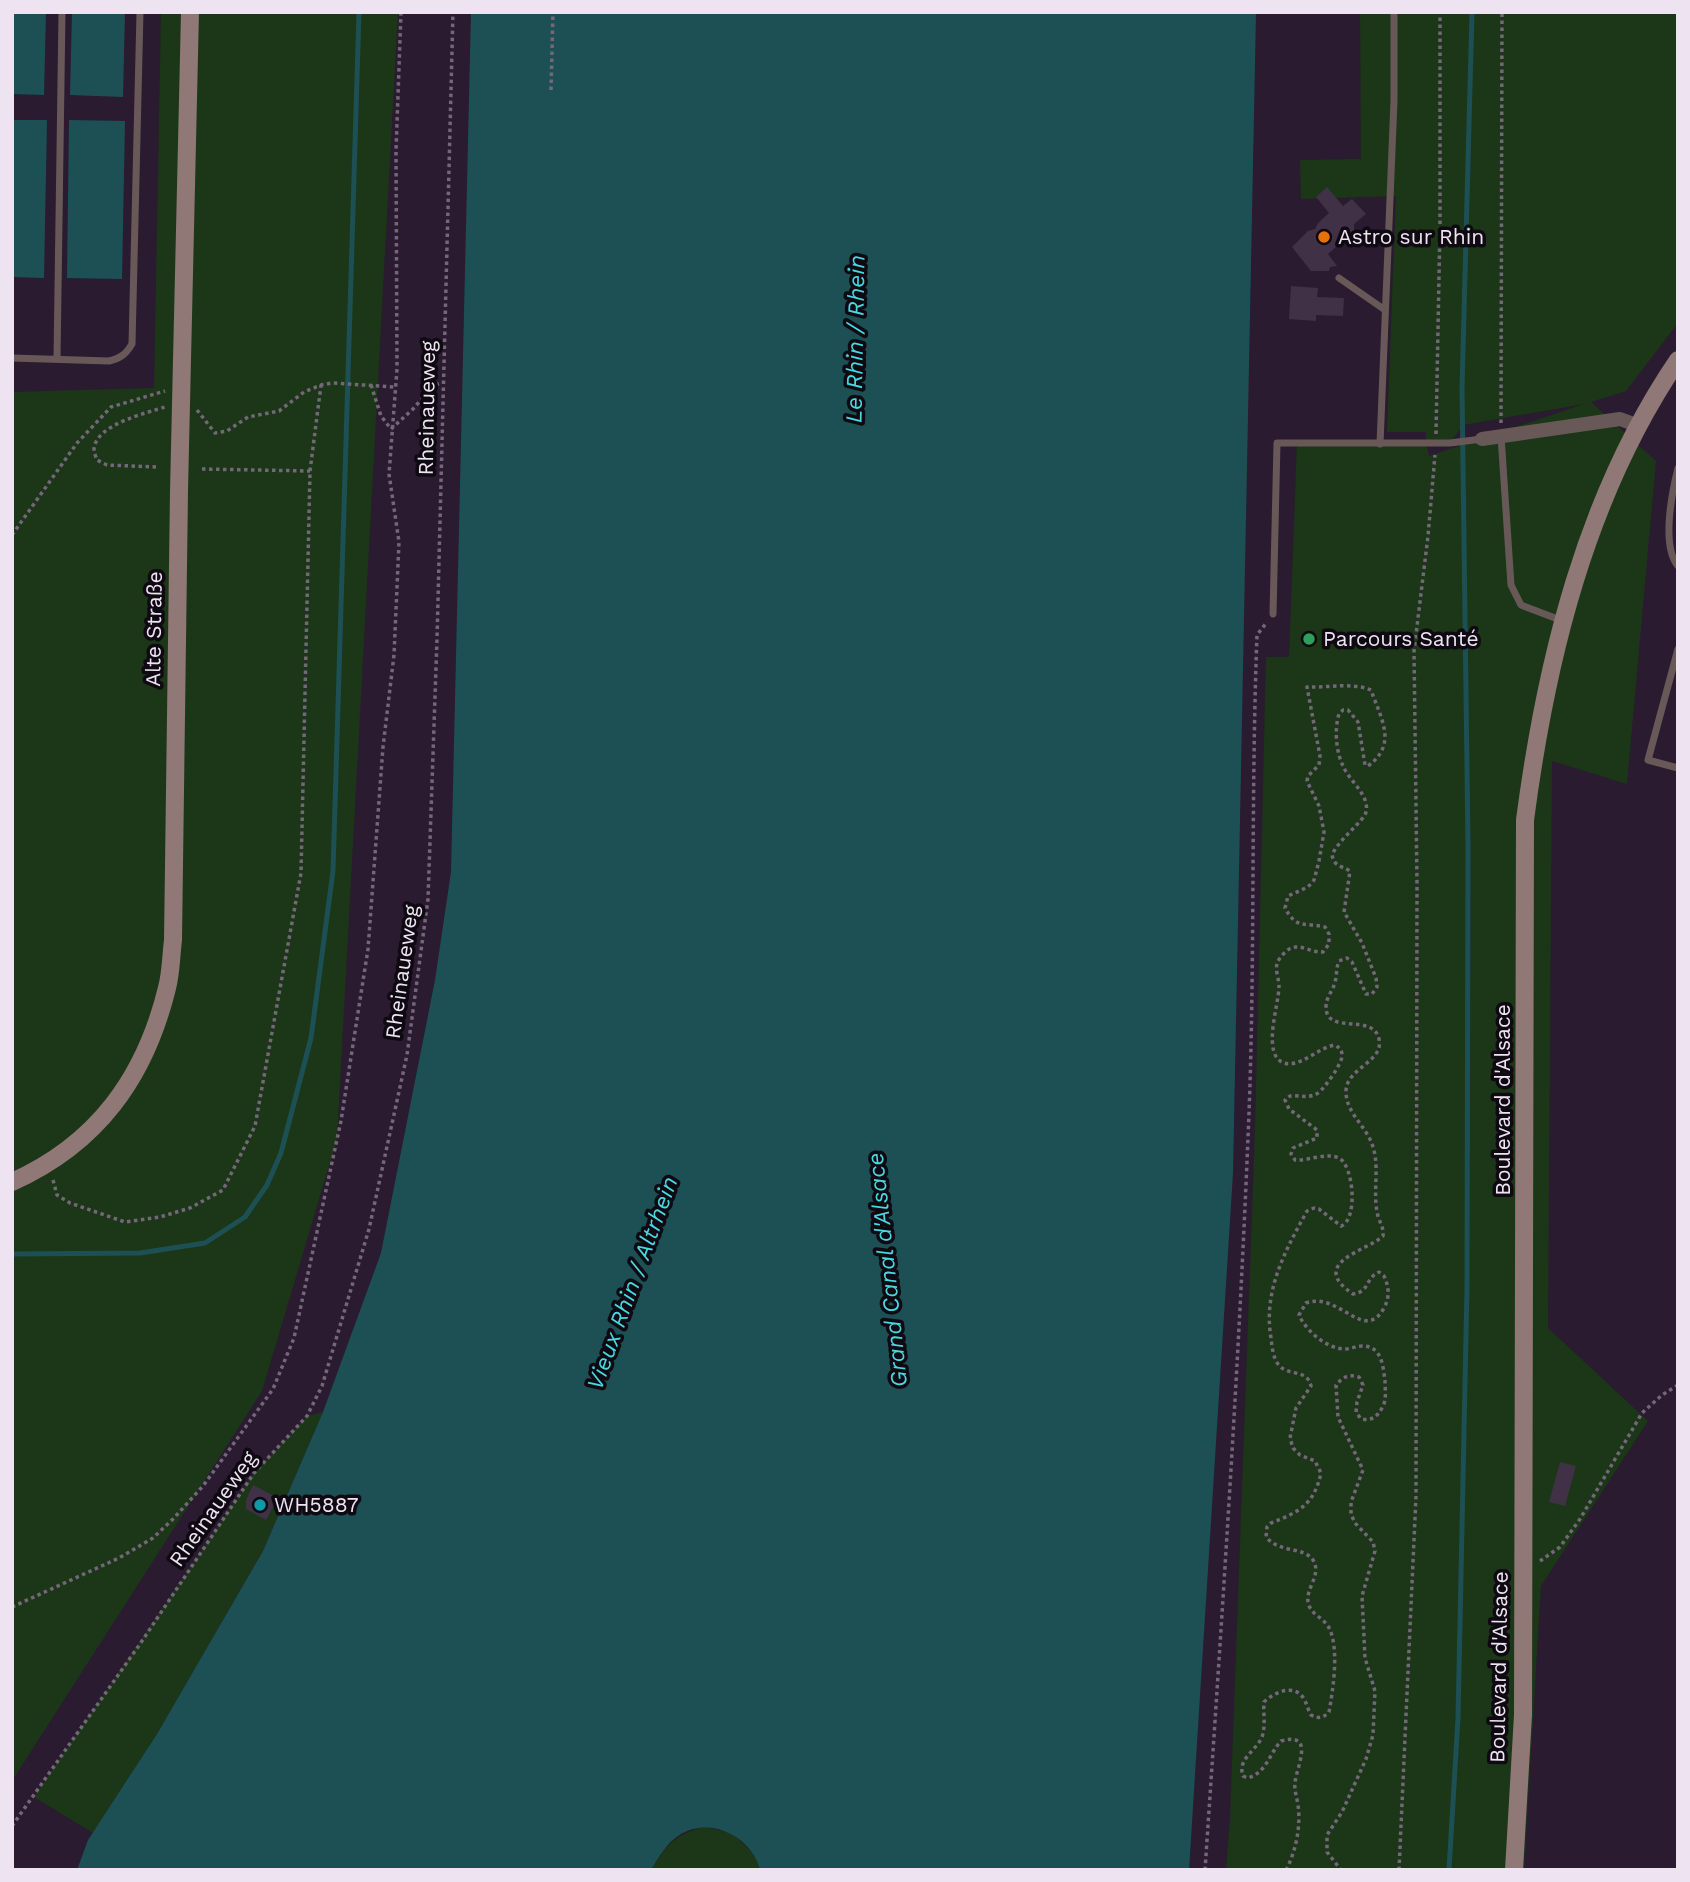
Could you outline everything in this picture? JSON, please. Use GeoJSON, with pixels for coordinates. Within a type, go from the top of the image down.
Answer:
{"type":"FeatureCollection","features":[{"type":"Feature","properties":{"kind":"street","name":"Alte Straße"},"geometry":{"type":"LineString","coordinates":[[12,1182],[70,1150],[98,1123],[122,1094],[141,1063],[167,986],[173,940],[178,491],[190,12]]}},
{"type":"Feature","properties":{"kind":"street","name":"Boulevard d'Alsace"},"geometry":{"type":"LineString","coordinates":[[1514,1870],[1523,1715],[1525,820],[1534,750],[1580,563],[1600,510],[1639,426],[1678,360]]}},
{"type":"Feature","properties":{"kind":"street"},"geometry":{"type":"LineString","coordinates":[[1482,439],[1542,436],[1620,419],[1639,426]]}},
{"type":"Feature","properties":{"kind":"lane"},"geometry":{"type":"LineString","coordinates":[[57,359],[62,12]]}},
{"type":"Feature","properties":{"kind":"lane"},"geometry":{"type":"LineString","coordinates":[[12,358],[109,361],[127,353],[132,344],[140,12]]}},
{"type":"Feature","properties":{"kind":"lane"},"geometry":{"type":"LineString","coordinates":[[1380,444],[1394,101],[1394,12]]}},
{"type":"Feature","properties":{"kind":"lane"},"geometry":{"type":"LineString","coordinates":[[1339,278],[1385,310]]}},
{"type":"Feature","properties":{"kind":"lane"},"geometry":{"type":"LineString","coordinates":[[1502,436],[1511,584],[1521,605],[1564,621]]}},
{"type":"Feature","properties":{"kind":"lane"},"geometry":{"type":"LineString","coordinates":[[1273,614],[1277,443],[1450,443],[1482,439]]}},
{"type":"Feature","properties":{"kind":"lane"},"geometry":{"type":"LineString","coordinates":[[1678,468],[1672,492],[1669,533],[1671,551],[1678,566]]}},
{"type":"Feature","properties":{"kind":"lane"},"geometry":{"type":"LineString","coordinates":[[1678,649],[1648,760],[1678,768]]}},
{"type":"Feature","properties":{"kind":"path"},"geometry":{"type":"LineString","coordinates":[[12,1607],[119,1559],[153,1538],[173,1519],[203,1486],[273,1390],[294,1338],[341,1121],[368,949],[383,747],[394,655],[399,542],[389,474],[397,369],[396,151],[401,12]]}},
{"type":"Feature","properties":{"kind":"path","name":"Rheinaueweg"},"geometry":{"type":"LineString","coordinates":[[12,1826],[140,1644],[254,1473],[307,1416],[322,1386],[369,1229],[407,1055],[428,900],[438,639],[453,12]]}},
{"type":"Feature","properties":{"kind":"path"},"geometry":{"type":"LineString","coordinates":[[551,90],[553,12]]}},
{"type":"Feature","properties":{"kind":"path"},"geometry":{"type":"LineString","coordinates":[[1399,1870],[1416,1496],[1417,883],[1413,651],[1428,536],[1436,443],[1440,12]]}},
{"type":"Feature","properties":{"kind":"path"},"geometry":{"type":"LineString","coordinates":[[1502,12],[1502,436]]}},
{"type":"Feature","properties":{"kind":"path"},"geometry":{"type":"LineString","coordinates":[[391,429],[413,410],[433,386],[443,381]]}},
{"type":"Feature","properties":{"kind":"path"},"geometry":{"type":"LineString","coordinates":[[195,408],[215,433],[227,431],[248,417],[279,411],[304,392],[321,385],[332,383],[395,387]]}},
{"type":"Feature","properties":{"kind":"path"},"geometry":{"type":"LineString","coordinates":[[47,1165],[57,1195],[70,1203],[125,1222],[160,1217],[190,1208],[223,1190],[255,1126],[301,873],[310,471],[321,385]]}},
{"type":"Feature","properties":{"kind":"path"},"geometry":{"type":"LineString","coordinates":[[371,385],[382,416],[391,429]]}},
{"type":"Feature","properties":{"kind":"path"},"geometry":{"type":"LineString","coordinates":[[12,535],[77,443],[111,407],[165,391]]}},
{"type":"Feature","properties":{"kind":"path"},"geometry":{"type":"LineString","coordinates":[[156,467],[107,465],[97,460],[94,448],[108,429],[123,420],[165,407]]}},
{"type":"Feature","properties":{"kind":"path"},"geometry":{"type":"LineString","coordinates":[[202,469],[310,471]]}},
{"type":"Feature","properties":{"kind":"path"},"geometry":{"type":"LineString","coordinates":[[1205,1870],[1237,1400],[1249,1109],[1257,635],[1273,614]]}},
{"type":"Feature","properties":{"kind":"path"},"geometry":{"type":"LineString","coordinates":[[1286,1870],[1295,1849],[1299,1824],[1295,1782],[1303,1756],[1302,1748],[1297,1741],[1281,1741],[1256,1776],[1243,1776],[1242,1764],[1262,1738],[1265,1726],[1264,1702],[1271,1695],[1290,1690],[1298,1692],[1305,1700],[1311,1715],[1324,1717],[1329,1712],[1334,1654],[1330,1629],[1324,1620],[1311,1611],[1308,1604],[1316,1569],[1313,1561],[1307,1554],[1281,1549],[1266,1537],[1267,1527],[1271,1523],[1301,1509],[1311,1499],[1321,1473],[1314,1461],[1300,1455],[1293,1448],[1290,1438],[1296,1408],[1311,1386],[1310,1380],[1305,1376],[1284,1370],[1277,1363],[1270,1331],[1271,1299],[1280,1263],[1307,1211],[1319,1209],[1341,1226],[1347,1224],[1351,1218],[1352,1205],[1350,1177],[1344,1162],[1327,1156],[1305,1161],[1295,1160],[1291,1154],[1293,1148],[1317,1138],[1317,1130],[1285,1104],[1285,1100],[1290,1096],[1307,1097],[1318,1093],[1341,1063],[1341,1049],[1335,1045],[1327,1046],[1291,1063],[1282,1062],[1271,1044],[1279,985],[1276,965],[1291,948],[1301,947],[1323,952],[1329,944],[1329,934],[1325,927],[1303,926],[1292,920],[1285,908],[1288,896],[1308,887],[1314,880],[1324,832],[1319,806],[1307,781],[1308,776],[1319,765],[1320,756],[1307,687],[1358,685],[1371,690],[1386,735],[1385,746],[1377,760],[1365,765],[1358,722],[1348,710],[1339,714],[1336,737],[1339,757],[1348,776],[1364,798],[1367,811],[1344,835],[1332,855],[1334,863],[1350,870],[1344,912],[1362,943],[1377,978],[1377,987],[1372,994],[1366,994],[1352,962],[1343,958],[1339,961],[1335,983],[1326,1004],[1327,1012],[1333,1019],[1340,1023],[1366,1024],[1374,1029],[1379,1038],[1375,1056],[1349,1078],[1346,1090],[1353,1114],[1373,1145],[1376,1161],[1376,1201],[1384,1230],[1378,1241],[1347,1254],[1337,1270],[1344,1288],[1353,1294],[1366,1288],[1378,1272],[1384,1276],[1389,1293],[1379,1316],[1372,1320],[1364,1321],[1353,1317],[1339,1306],[1314,1300],[1306,1303],[1299,1315],[1309,1331],[1340,1349],[1365,1346],[1377,1351],[1384,1372],[1384,1405],[1376,1417],[1368,1420],[1361,1419],[1356,1412],[1363,1385],[1359,1377],[1351,1375],[1336,1385],[1338,1417],[1363,1470],[1351,1502],[1351,1514],[1355,1523],[1373,1542],[1375,1551],[1362,1597],[1365,1657],[1374,1691],[1373,1735],[1366,1759],[1326,1843],[1327,1852],[1341,1870]]}},
{"type":"Feature","properties":{"kind":"path"},"geometry":{"type":"LineString","coordinates":[[1524,1571],[1560,1547],[1580,1519],[1642,1413],[1678,1385]]}},
{"type":"Feature","properties":{"kind":"shaded area"},"geometry":{"type":"Polygon","coordinates":[[[161,12],[398,12],[337,1139],[262,1391],[12,1781],[12,392],[154,388],[161,12]]]}},
{"type":"Feature","properties":{"kind":"shaded area"},"geometry":{"type":"Polygon","coordinates":[[[1360,12],[1678,12],[1678,323],[1626,391],[1591,402],[1656,461],[1627,784],[1552,761],[1548,1328],[1648,1421],[1541,1586],[1524,1870],[1226,1870],[1255,1131],[1266,657],[1289,657],[1297,443],[1426,442],[1426,432],[1387,432],[1396,196],[1301,199],[1300,160],[1361,159],[1360,12]],[[1584,404],[1463,425],[1450,443],[1426,443],[1429,456],[1584,404]]]}},
{"type":"Feature","properties":{"kind":"shaded area"},"geometry":{"type":"Polygon","coordinates":[[[323,1412],[263,1551],[157,1734],[93,1833],[34,1797],[254,1473],[307,1416],[323,1412]]]}},
{"type":"Feature","properties":{"kind":"shaded area"},"geometry":{"type":"Polygon","coordinates":[[[704,1827],[732,1833],[757,1857],[760,1870],[651,1870],[679,1837],[704,1827]]]}},
{"type":"Feature","properties":{"kind":"water"},"geometry":{"type":"Polygon","coordinates":[[[12,12],[46,12],[44,95],[12,94],[12,12]]]}},
{"type":"Feature","properties":{"kind":"water"},"geometry":{"type":"Polygon","coordinates":[[[72,12],[125,12],[123,97],[70,95],[72,12]]]}},
{"type":"Feature","properties":{"kind":"water"},"geometry":{"type":"Polygon","coordinates":[[[471,12],[1256,12],[1233,1173],[1189,1870],[760,1870],[748,1847],[738,1839],[727,1832],[702,1828],[690,1830],[674,1839],[651,1870],[77,1870],[88,1840],[157,1734],[263,1551],[323,1412],[381,1253],[435,980],[451,872],[471,12]]]}},
{"type":"Feature","properties":{"kind":"water"},"geometry":{"type":"Polygon","coordinates":[[[12,120],[47,120],[44,278],[12,277],[12,120]]]}},
{"type":"Feature","properties":{"kind":"water"},"geometry":{"type":"Polygon","coordinates":[[[69,120],[125,121],[122,279],[67,278],[69,120]]]}},
{"type":"Feature","properties":{"kind":"building","name":"Astro sur Rhin"},"geometry":{"type":"Polygon","coordinates":[[[1327,187],[1343,206],[1352,199],[1366,214],[1354,224],[1354,231],[1328,254],[1337,266],[1330,267],[1329,271],[1311,271],[1292,247],[1308,231],[1315,229],[1329,213],[1316,197],[1327,187]]]}},
{"type":"Feature","properties":{"kind":"building"},"geometry":{"type":"Polygon","coordinates":[[[1291,286],[1318,288],[1317,297],[1344,298],[1343,316],[1316,315],[1316,321],[1289,319],[1291,286]]]}},
{"type":"Feature","properties":{"kind":"building"},"geometry":{"type":"Polygon","coordinates":[[[1560,1462],[1576,1466],[1565,1506],[1549,1502],[1560,1462]]]}},
{"type":"Feature","properties":{"kind":"building","name":"WH5887"},"geometry":{"type":"Polygon","coordinates":[[[253,1485],[278,1498],[266,1520],[246,1509],[246,1500],[253,1485]]]}},
{"type":"Feature","properties":{"kind":"waterway"},"geometry":{"type":"LineString","coordinates":[[12,1254],[140,1253],[205,1243],[245,1217],[267,1185],[281,1153],[311,1038],[333,871],[359,12]]}},
{"type":"Feature","properties":{"kind":"waterway"},"geometry":{"type":"LineString","coordinates":[[1449,1870],[1458,1718],[1467,1288],[1468,845],[1462,388],[1472,12]]}},
{"type":"Feature","properties":{"kind":"place","name":"Astro sur Rhin"},"geometry":{"type":"Point","coordinates":[1324,237]}},
{"type":"Feature","properties":{"kind":"place","name":"Parcours Santé"},"geometry":{"type":"Point","coordinates":[1309,639]}},
{"type":"Feature","properties":{"kind":"place","name":"WH5887"},"geometry":{"type":"Point","coordinates":[260,1505]}},
{"type":"Feature","properties":{"kind":"water label","name":"Le Rhin / Rhein"},"geometry":{"type":"Point","coordinates":[855,339]}},
{"type":"Feature","properties":{"kind":"water label","name":"Grand Canal d'Alsace"},"geometry":{"type":"Point","coordinates":[887,1270]}},
{"type":"Feature","properties":{"kind":"water label","name":"Vieux Rhin / Altrhein"},"geometry":{"type":"Point","coordinates":[632,1283]}}]}
